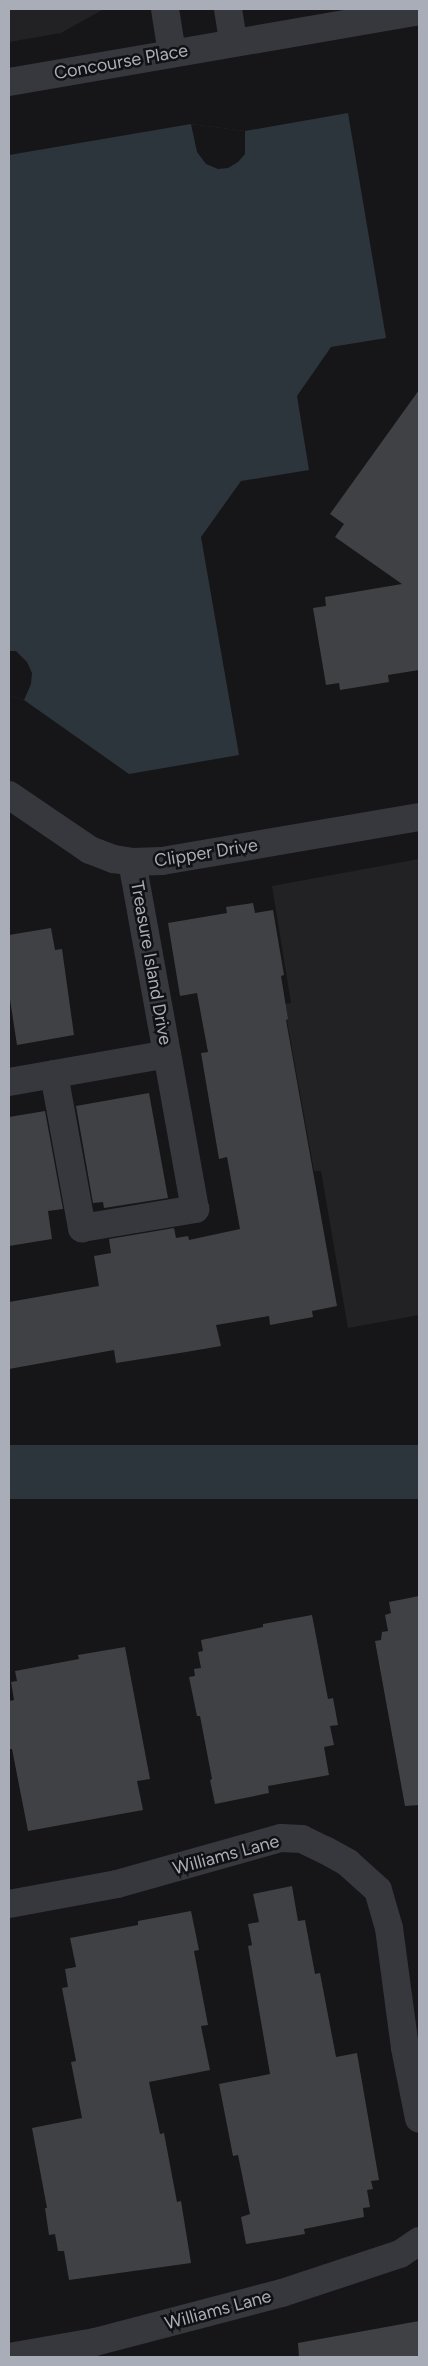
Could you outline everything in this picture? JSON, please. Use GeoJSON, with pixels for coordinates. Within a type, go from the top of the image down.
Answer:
{"type":"FeatureCollection","features":[{"type":"Feature","properties":{"kind":"street"},"geometry":{"type":"LineString","coordinates":[[165,9],[172,53]]}},
{"type":"Feature","properties":{"kind":"street"},"geometry":{"type":"LineString","coordinates":[[228,9],[233,42]]}},
{"type":"Feature","properties":{"kind":"street","name":"Concourse Place"},"geometry":{"type":"LineString","coordinates":[[9,82],[419,11]]}},
{"type":"Feature","properties":{"kind":"street","name":"Clipper Drive"},"geometry":{"type":"LineString","coordinates":[[9,795],[90,850],[114,859],[132,862],[162,861],[419,817]]}},
{"type":"Feature","properties":{"kind":"street","name":"Treasure Island Drive"},"geometry":{"type":"LineString","coordinates":[[9,1082],[167,1054],[132,862]]}},
{"type":"Feature","properties":{"kind":"street"},"geometry":{"type":"LineString","coordinates":[[54,1074],[82,1228],[195,1209],[167,1054]]}},
{"type":"Feature","properties":{"kind":"street","name":"Williams Lane"},"geometry":{"type":"LineString","coordinates":[[9,1904],[117,1884],[281,1838],[302,1839],[325,1850],[348,1863],[378,1890],[389,1928],[405,2048],[419,2119]]}},
{"type":"Feature","properties":{"kind":"street","name":"Williams Lane"},"geometry":{"type":"LineString","coordinates":[[9,2357],[95,2342],[282,2294],[400,2254],[419,2241]]}},
{"type":"Feature","properties":{"kind":"shaded area"},"geometry":{"type":"Polygon","coordinates":[[[9,9],[104,9],[61,33],[9,42],[9,9]]]}},
{"type":"Feature","properties":{"kind":"shaded area"},"geometry":{"type":"Polygon","coordinates":[[[348,113],[386,338],[331,347],[297,396],[309,470],[241,481],[201,537],[239,755],[129,774],[24,700],[9,695],[9,155],[191,124],[245,131],[348,113]]]}},
{"type":"Feature","properties":{"kind":"shaded area"},"geometry":{"type":"Polygon","coordinates":[[[419,859],[419,1315],[348,1328],[321,1171],[314,1171],[284,1004],[291,1003],[272,886],[419,859]]]}},
{"type":"Feature","properties":{"kind":"shaded area"},"geometry":{"type":"Polygon","coordinates":[[[9,1445],[419,1445],[419,1499],[9,1499],[9,1445]]]}},
{"type":"Feature","properties":{"kind":"pier"},"geometry":{"type":"Polygon","coordinates":[[[191,124],[245,131],[245,154],[238,162],[228,168],[218,169],[206,164],[197,152],[191,124]]]}},
{"type":"Feature","properties":{"kind":"pier"},"geometry":{"type":"Polygon","coordinates":[[[9,651],[16,651],[27,662],[32,673],[31,684],[24,700],[9,695],[9,651]]]}},
{"type":"Feature","properties":{"kind":"building"},"geometry":{"type":"Polygon","coordinates":[[[419,390],[419,670],[388,675],[389,682],[340,690],[339,683],[326,685],[313,608],[326,606],[325,597],[402,584],[335,537],[344,524],[330,514],[419,390]]]}},
{"type":"Feature","properties":{"kind":"building"},"geometry":{"type":"Polygon","coordinates":[[[253,903],[255,913],[273,910],[284,975],[281,976],[288,1019],[286,1020],[337,1306],[312,1311],[313,1317],[270,1325],[269,1316],[216,1325],[221,1346],[116,1363],[114,1350],[9,1369],[9,1302],[99,1286],[94,1256],[111,1253],[109,1239],[174,1228],[176,1238],[188,1236],[189,1240],[240,1229],[227,1157],[219,1159],[201,1053],[208,1052],[197,993],[180,996],[168,923],[227,913],[226,907],[253,903]]]}},
{"type":"Feature","properties":{"kind":"building"},"geometry":{"type":"Polygon","coordinates":[[[51,928],[55,950],[62,949],[74,1035],[17,1045],[9,993],[9,935],[51,928]]]}},
{"type":"Feature","properties":{"kind":"building"},"geometry":{"type":"Polygon","coordinates":[[[149,1093],[168,1198],[104,1208],[103,1202],[93,1203],[76,1106],[149,1093]]]}},
{"type":"Feature","properties":{"kind":"building"},"geometry":{"type":"Polygon","coordinates":[[[45,1111],[63,1209],[48,1211],[52,1239],[9,1246],[9,1117],[45,1111]]]}},
{"type":"Feature","properties":{"kind":"building"},"geometry":{"type":"Polygon","coordinates":[[[419,1596],[419,1805],[405,1806],[375,1641],[381,1640],[382,1632],[388,1631],[385,1615],[391,1613],[389,1602],[419,1596]]]}},
{"type":"Feature","properties":{"kind":"building"},"geometry":{"type":"Polygon","coordinates":[[[312,1615],[328,1699],[333,1698],[338,1725],[330,1726],[334,1745],[324,1747],[329,1775],[268,1786],[269,1793],[215,1804],[200,1716],[197,1716],[189,1677],[195,1676],[194,1669],[201,1668],[198,1652],[203,1651],[201,1640],[263,1627],[263,1624],[312,1615]]]}},
{"type":"Feature","properties":{"kind":"building"},"geometry":{"type":"Polygon","coordinates":[[[125,1647],[150,1779],[137,1781],[143,1810],[28,1831],[12,1749],[9,1749],[9,1701],[14,1700],[11,1682],[17,1681],[15,1671],[79,1659],[78,1655],[125,1647]]]}},
{"type":"Feature","properties":{"kind":"building"},"geometry":{"type":"Polygon","coordinates":[[[292,1886],[298,1921],[305,1920],[315,1974],[320,1973],[336,2057],[357,2053],[379,2180],[371,2181],[373,2189],[367,2190],[370,2207],[363,2208],[364,2217],[304,2229],[305,2234],[246,2244],[241,2217],[250,2214],[238,2155],[233,2156],[219,2084],[270,2074],[248,1946],[252,1945],[248,1924],[259,1922],[253,1894],[292,1886]]]}},
{"type":"Feature","properties":{"kind":"building"},"geometry":{"type":"Polygon","coordinates":[[[191,1911],[199,1950],[194,1951],[208,2025],[201,2026],[210,2070],[149,2082],[160,2134],[164,2133],[177,2202],[181,2201],[191,2263],[69,2280],[64,2251],[58,2251],[55,2234],[49,2235],[45,2208],[47,2208],[32,2128],[82,2118],[71,2062],[76,2061],[62,1988],[68,1987],[65,1969],[76,1967],[70,1938],[138,1925],[138,1921],[191,1911]]]}},
{"type":"Feature","properties":{"kind":"building"},"geometry":{"type":"Polygon","coordinates":[[[419,2321],[419,2357],[299,2357],[298,2343],[419,2321]]]}}]}
